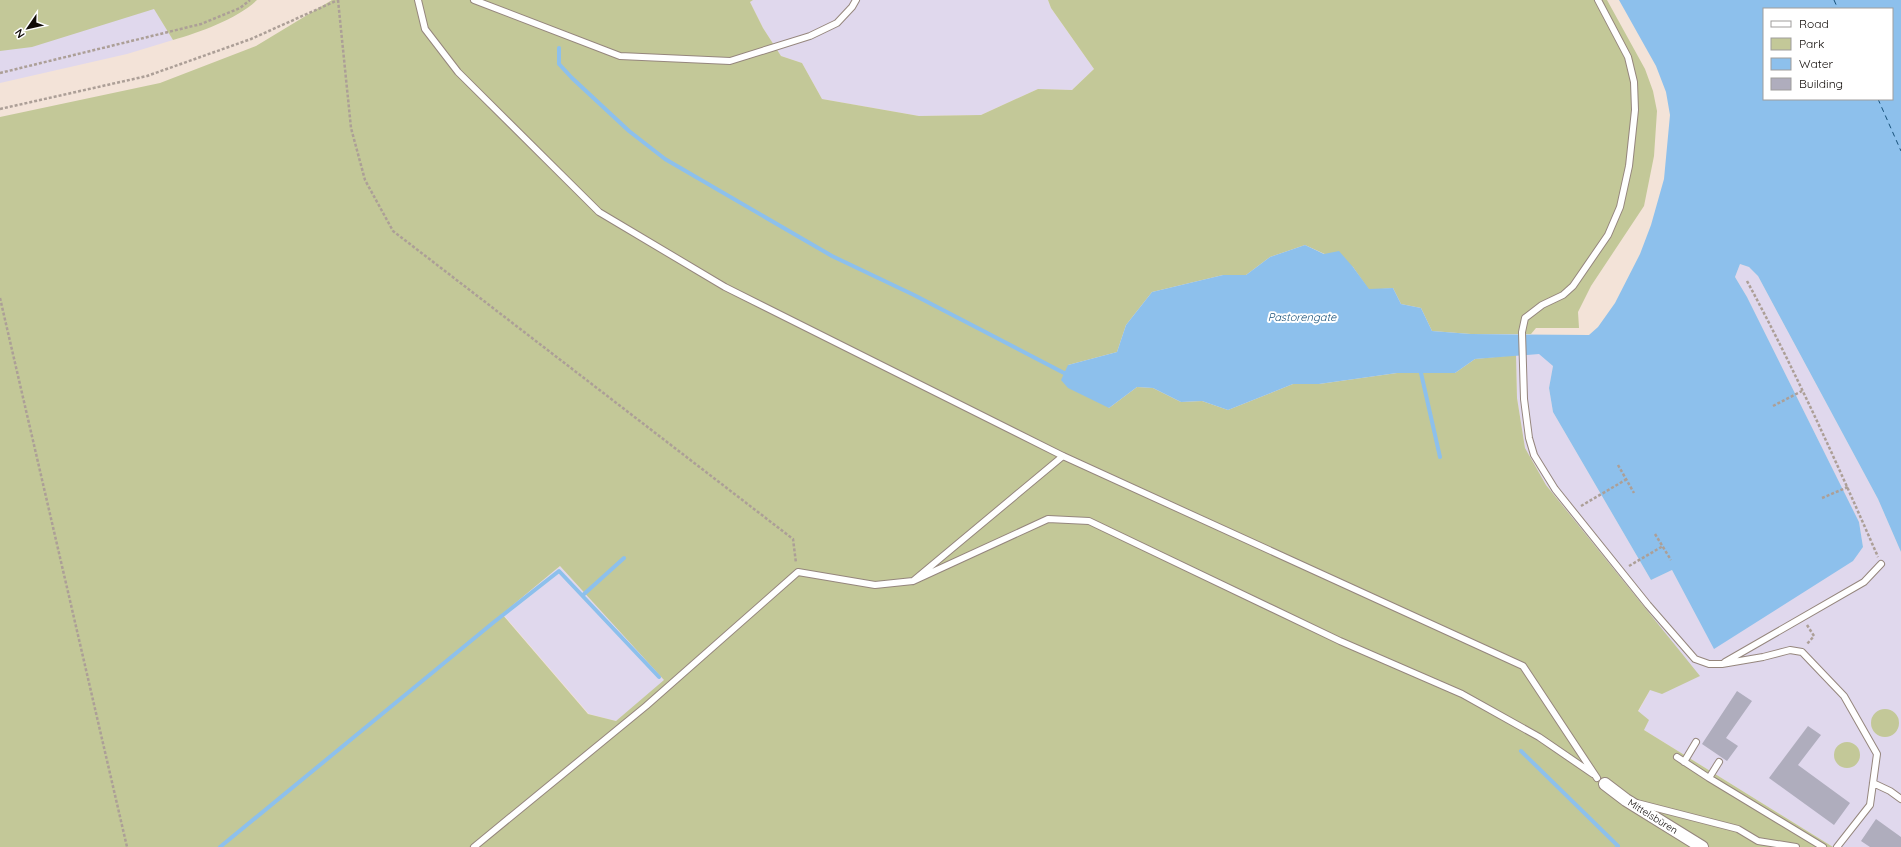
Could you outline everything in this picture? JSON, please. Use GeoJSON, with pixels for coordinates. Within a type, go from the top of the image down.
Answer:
{"type":"FeatureCollection","features":[{"type":"Feature","properties":{"kind":"street","name":"Mittelsbüren"},"geometry":{"type":"LineString","coordinates":[[1601,781],[1626,800],[1702,847]]}},
{"type":"Feature","properties":{"kind":"lane"},"geometry":{"type":"LineString","coordinates":[[418,0],[425,29],[458,72],[600,212],[725,287],[1063,456],[1523,666],[1601,781]]}},
{"type":"Feature","properties":{"kind":"lane"},"geometry":{"type":"LineString","coordinates":[[474,0],[620,56],[730,62],[810,36],[837,23],[852,7],[856,0]]}},
{"type":"Feature","properties":{"kind":"lane"},"geometry":{"type":"LineString","coordinates":[[1598,0],[1628,57],[1634,82],[1635,110],[1629,166],[1620,207],[1608,236],[1573,286],[1564,294],[1542,305],[1525,318],[1522,332],[1522,357],[1524,399],[1529,438],[1534,455],[1543,473],[1648,605],[1695,660],[1709,664],[1722,664],[1763,657],[1790,650],[1802,652],[1844,696],[1877,754],[1870,805],[1837,847]]}},
{"type":"Feature","properties":{"kind":"lane"},"geometry":{"type":"LineString","coordinates":[[913,581],[1063,456]]}},
{"type":"Feature","properties":{"kind":"lane"},"geometry":{"type":"LineString","coordinates":[[474,847],[646,706],[798,572],[875,585],[913,581],[1048,519],[1089,521],[1340,641],[1462,694],[1539,737],[1601,781]]}},
{"type":"Feature","properties":{"kind":"lane"},"geometry":{"type":"LineString","coordinates":[[1722,664],[1864,582],[1881,564]]}},
{"type":"Feature","properties":{"kind":"lane"},"geometry":{"type":"LineString","coordinates":[[1684,762],[1696,742]]}},
{"type":"Feature","properties":{"kind":"lane"},"geometry":{"type":"LineString","coordinates":[[1676,757],[1823,847]]}},
{"type":"Feature","properties":{"kind":"lane"},"geometry":{"type":"LineString","coordinates":[[1709,778],[1719,762]]}},
{"type":"Feature","properties":{"kind":"lane"},"geometry":{"type":"LineString","coordinates":[[1873,783],[1890,791],[1901,799]]}},
{"type":"Feature","properties":{"kind":"lane"},"geometry":{"type":"LineString","coordinates":[[1626,800],[1738,829],[1758,841],[1796,847]]}},
{"type":"Feature","properties":{"kind":"path"},"geometry":{"type":"LineString","coordinates":[[0,73],[202,24],[240,8],[250,0]]}},
{"type":"Feature","properties":{"kind":"path"},"geometry":{"type":"LineString","coordinates":[[0,110],[147,76],[251,39],[338,0],[351,128],[365,180],[393,231],[793,539],[798,572]]}},
{"type":"Feature","properties":{"kind":"path"},"geometry":{"type":"LineString","coordinates":[[1747,281],[1774,331],[1848,487],[1881,564]]}},
{"type":"Feature","properties":{"kind":"path"},"geometry":{"type":"LineString","coordinates":[[0,298],[127,847]]}},
{"type":"Feature","properties":{"kind":"path"},"geometry":{"type":"LineString","coordinates":[[1773,406],[1802,391]]}},
{"type":"Feature","properties":{"kind":"path"},"geometry":{"type":"LineString","coordinates":[[1618,465],[1634,493]]}},
{"type":"Feature","properties":{"kind":"path"},"geometry":{"type":"LineString","coordinates":[[1572,511],[1627,479]]}},
{"type":"Feature","properties":{"kind":"path"},"geometry":{"type":"LineString","coordinates":[[1822,498],[1848,487]]}},
{"type":"Feature","properties":{"kind":"path"},"geometry":{"type":"LineString","coordinates":[[1655,534],[1671,560]]}},
{"type":"Feature","properties":{"kind":"path"},"geometry":{"type":"LineString","coordinates":[[1636,562],[1663,546]]}},
{"type":"Feature","properties":{"kind":"shaded area"},"geometry":{"type":"Polygon","coordinates":[[[0,0],[149,0],[173,40],[127,54],[0,83],[0,0]]]}},
{"type":"Feature","properties":{"kind":"shaded area"},"geometry":{"type":"Polygon","coordinates":[[[753,0],[1048,0],[1051,8],[1094,69],[1072,90],[1038,89],[981,115],[919,116],[822,99],[802,63],[781,56],[763,28],[750,2],[753,0]]]}},
{"type":"Feature","properties":{"kind":"shaded area"},"geometry":{"type":"Polygon","coordinates":[[[1740,264],[1749,267],[1758,276],[1878,499],[1901,552],[1901,847],[1833,847],[1644,730],[1638,712],[1650,690],[1620,578],[1546,485],[1525,448],[1517,398],[1516,355],[1539,353],[1553,366],[1549,388],[1553,412],[1651,580],[1672,570],[1714,648],[1852,561],[1863,547],[1859,522],[1747,297],[1735,277],[1740,264]]]}},
{"type":"Feature","properties":{"kind":"shaded area"},"geometry":{"type":"Polygon","coordinates":[[[560,566],[665,680],[616,721],[589,714],[502,613],[560,566]]]}},
{"type":"Feature","properties":{"kind":"green space"},"geometry":{"type":"Polygon","coordinates":[[[0,0],[257,0],[249,7],[229,19],[206,29],[173,40],[154,9],[32,47],[0,51],[0,0]]]}},
{"type":"Feature","properties":{"kind":"green space"},"geometry":{"type":"Polygon","coordinates":[[[332,0],[753,0],[750,2],[763,28],[781,56],[802,63],[822,99],[919,116],[981,115],[1038,89],[1072,90],[1094,69],[1051,8],[1048,0],[1607,0],[1645,69],[1653,91],[1657,111],[1654,156],[1644,206],[1591,286],[1578,312],[1579,328],[1536,328],[1531,334],[1471,334],[1432,331],[1421,308],[1401,304],[1393,288],[1369,290],[1353,267],[1305,245],[1270,257],[1246,275],[1223,275],[1152,292],[1126,325],[1117,352],[1068,365],[1109,408],[1137,387],[1153,388],[1181,402],[1202,401],[1228,410],[1293,384],[1319,384],[1397,373],[1455,373],[1475,359],[1516,355],[1517,398],[1525,448],[1546,485],[1700,676],[1662,694],[1650,690],[1638,711],[1649,720],[1644,730],[1833,847],[0,847],[0,117],[160,83],[256,46],[332,0]],[[560,566],[502,614],[588,714],[616,721],[664,680],[560,566]]]}},
{"type":"Feature","properties":{"kind":"green space"},"geometry":{"type":"Polygon","coordinates":[[[1885,709],[1895,713],[1899,723],[1895,733],[1885,737],[1875,733],[1871,723],[1875,713],[1885,709]]]}},
{"type":"Feature","properties":{"kind":"green space"},"geometry":{"type":"Polygon","coordinates":[[[1847,742],[1856,746],[1860,755],[1856,764],[1847,768],[1838,764],[1834,755],[1838,746],[1847,742]]]}},
{"type":"Feature","properties":{"kind":"water","name":"Pastorengate"},"geometry":{"type":"Polygon","coordinates":[[[1619,0],[1901,0],[1901,552],[1878,499],[1758,276],[1749,267],[1740,264],[1735,277],[1747,297],[1859,522],[1863,547],[1853,561],[1714,649],[1672,570],[1651,580],[1553,412],[1549,388],[1553,366],[1539,354],[1475,359],[1455,373],[1397,373],[1319,384],[1293,384],[1228,410],[1202,401],[1181,402],[1153,388],[1137,387],[1109,408],[1068,388],[1061,380],[1068,365],[1117,352],[1126,325],[1152,292],[1223,275],[1246,275],[1270,257],[1305,245],[1324,254],[1339,251],[1369,289],[1393,288],[1401,304],[1421,308],[1432,331],[1471,334],[1589,335],[1598,327],[1615,303],[1640,254],[1651,225],[1664,179],[1670,115],[1666,92],[1656,66],[1619,0]]]}},
{"type":"Feature","properties":{"kind":"building"},"geometry":{"type":"Polygon","coordinates":[[[1737,691],[1752,701],[1726,738],[1738,746],[1727,761],[1702,744],[1737,691]]]}},
{"type":"Feature","properties":{"kind":"building"},"geometry":{"type":"Polygon","coordinates":[[[1808,726],[1821,735],[1798,765],[1850,803],[1834,825],[1769,778],[1808,726]]]}},
{"type":"Feature","properties":{"kind":"building"},"geometry":{"type":"Polygon","coordinates":[[[1876,819],[1901,837],[1901,847],[1870,847],[1861,841],[1876,819]]]}},
{"type":"Feature","properties":{"kind":"waterway"},"geometry":{"type":"LineString","coordinates":[[559,48],[559,64],[572,78],[629,131],[665,159],[832,256],[914,295],[1064,373],[1068,373]]}},
{"type":"Feature","properties":{"kind":"waterway"},"geometry":{"type":"LineString","coordinates":[[1421,373],[1440,457]]}},
{"type":"Feature","properties":{"kind":"waterway"},"geometry":{"type":"LineString","coordinates":[[583,595],[624,558]]}},
{"type":"Feature","properties":{"kind":"waterway"},"geometry":{"type":"LineString","coordinates":[[220,847],[494,622],[559,571],[659,677]]}},
{"type":"Feature","properties":{"kind":"waterway"},"geometry":{"type":"LineString","coordinates":[[1521,751],[1618,846],[1617,847]]}},
{"type":"Feature","properties":{"kind":"ferry route"},"geometry":{"type":"LineString","coordinates":[[1834,0],[1838,8]]}},
{"type":"Feature","properties":{"kind":"ferry route"},"geometry":{"type":"LineString","coordinates":[[1878,100],[1901,151]]}}]}
